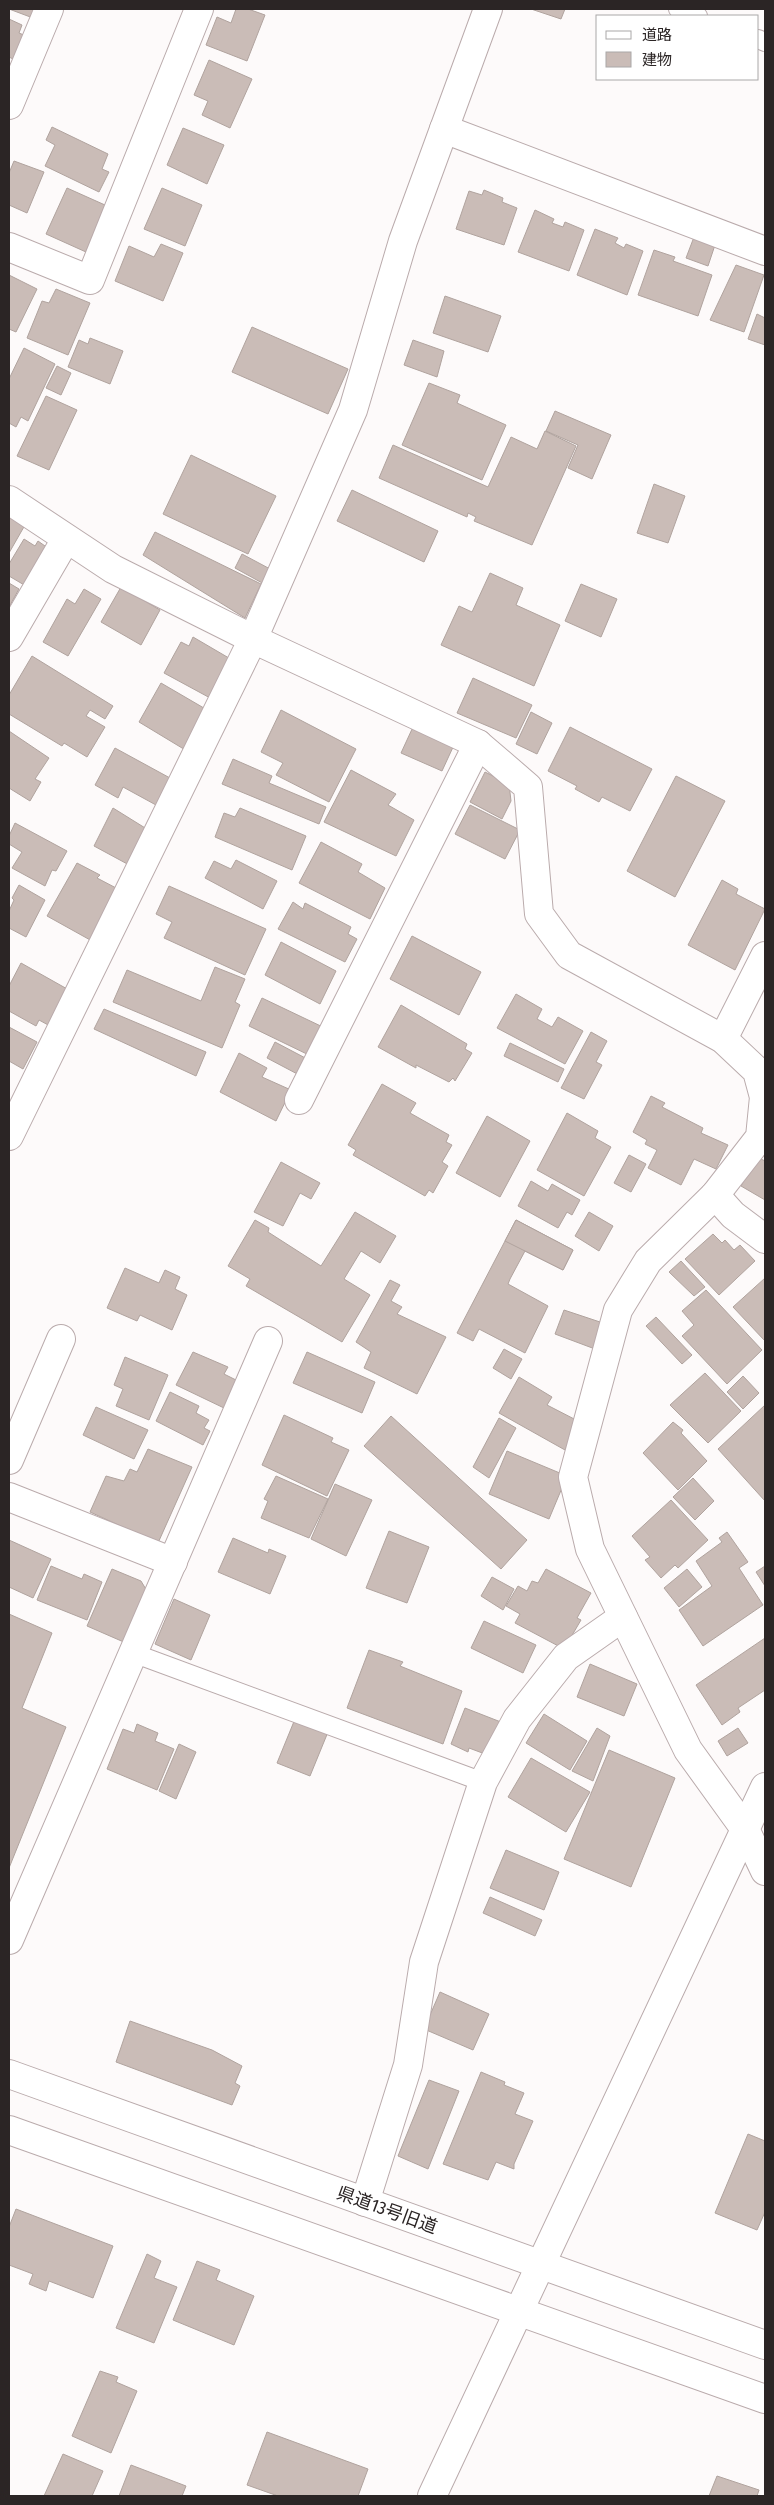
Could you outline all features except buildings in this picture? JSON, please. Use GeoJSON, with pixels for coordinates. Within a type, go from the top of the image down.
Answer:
{"type":"FeatureCollection","features":[{"type":"Feature","properties":{"kind":"street"},"geometry":{"type":"LineString","coordinates":[[9,105],[49,9]]}},
{"type":"Feature","properties":{"kind":"street"},"geometry":{"type":"LineString","coordinates":[[9,247],[90,280],[199,9]]}},
{"type":"Feature","properties":{"kind":"street"},"geometry":{"type":"LineString","coordinates":[[9,1136],[253,639],[353,410],[403,241],[488,9]]}},
{"type":"Feature","properties":{"kind":"street"},"geometry":{"type":"LineString","coordinates":[[444,129],[765,250]]}},
{"type":"Feature","properties":{"kind":"street"},"geometry":{"type":"LineString","coordinates":[[9,500],[113,569],[253,639],[478,744],[528,787],[539,914],[569,955],[723,1039],[757,1071],[765,1096],[760,1137],[715,1195],[648,1261],[618,1310],[573,1477],[590,1550],[688,1750],[745,1829],[765,1871]]}},
{"type":"Feature","properties":{"kind":"street"},"geometry":{"type":"LineString","coordinates":[[9,637],[66,539]]}},
{"type":"Feature","properties":{"kind":"street"},"geometry":{"type":"LineString","coordinates":[[299,1100],[478,744]]}},
{"type":"Feature","properties":{"kind":"street"},"geometry":{"type":"LineString","coordinates":[[723,1039],[765,956]]}},
{"type":"Feature","properties":{"kind":"street"},"geometry":{"type":"LineString","coordinates":[[715,1195],[733,1215],[765,1239]]}},
{"type":"Feature","properties":{"kind":"street"},"geometry":{"type":"LineString","coordinates":[[9,1460],[61,1339]]}},
{"type":"Feature","properties":{"kind":"street"},"geometry":{"type":"LineString","coordinates":[[9,1940],[268,1341]]}},
{"type":"Feature","properties":{"kind":"street"},"geometry":{"type":"LineString","coordinates":[[9,1498],[173,1562]]}},
{"type":"Feature","properties":{"kind":"street"},"geometry":{"type":"LineString","coordinates":[[364,2202],[408,2065],[424,1962],[483,1782],[517,1719],[566,1657],[623,1617]]}},
{"type":"Feature","properties":{"kind":"street"},"geometry":{"type":"LineString","coordinates":[[432,2496],[765,1787]]}},
{"type":"Feature","properties":{"kind":"street","name":"県道13号旧道"},"geometry":{"type":"LineString","coordinates":[[9,2074],[765,2346]]}},
{"type":"Feature","properties":{"kind":"street"},"geometry":{"type":"LineString","coordinates":[[9,2130],[765,2399]]}},
{"type":"Feature","properties":{"kind":"lane"},"geometry":{"type":"LineString","coordinates":[[678,9],[695,15]]}},
{"type":"Feature","properties":{"kind":"lane"},"geometry":{"type":"LineString","coordinates":[[133,1653],[483,1782]]}}]}
